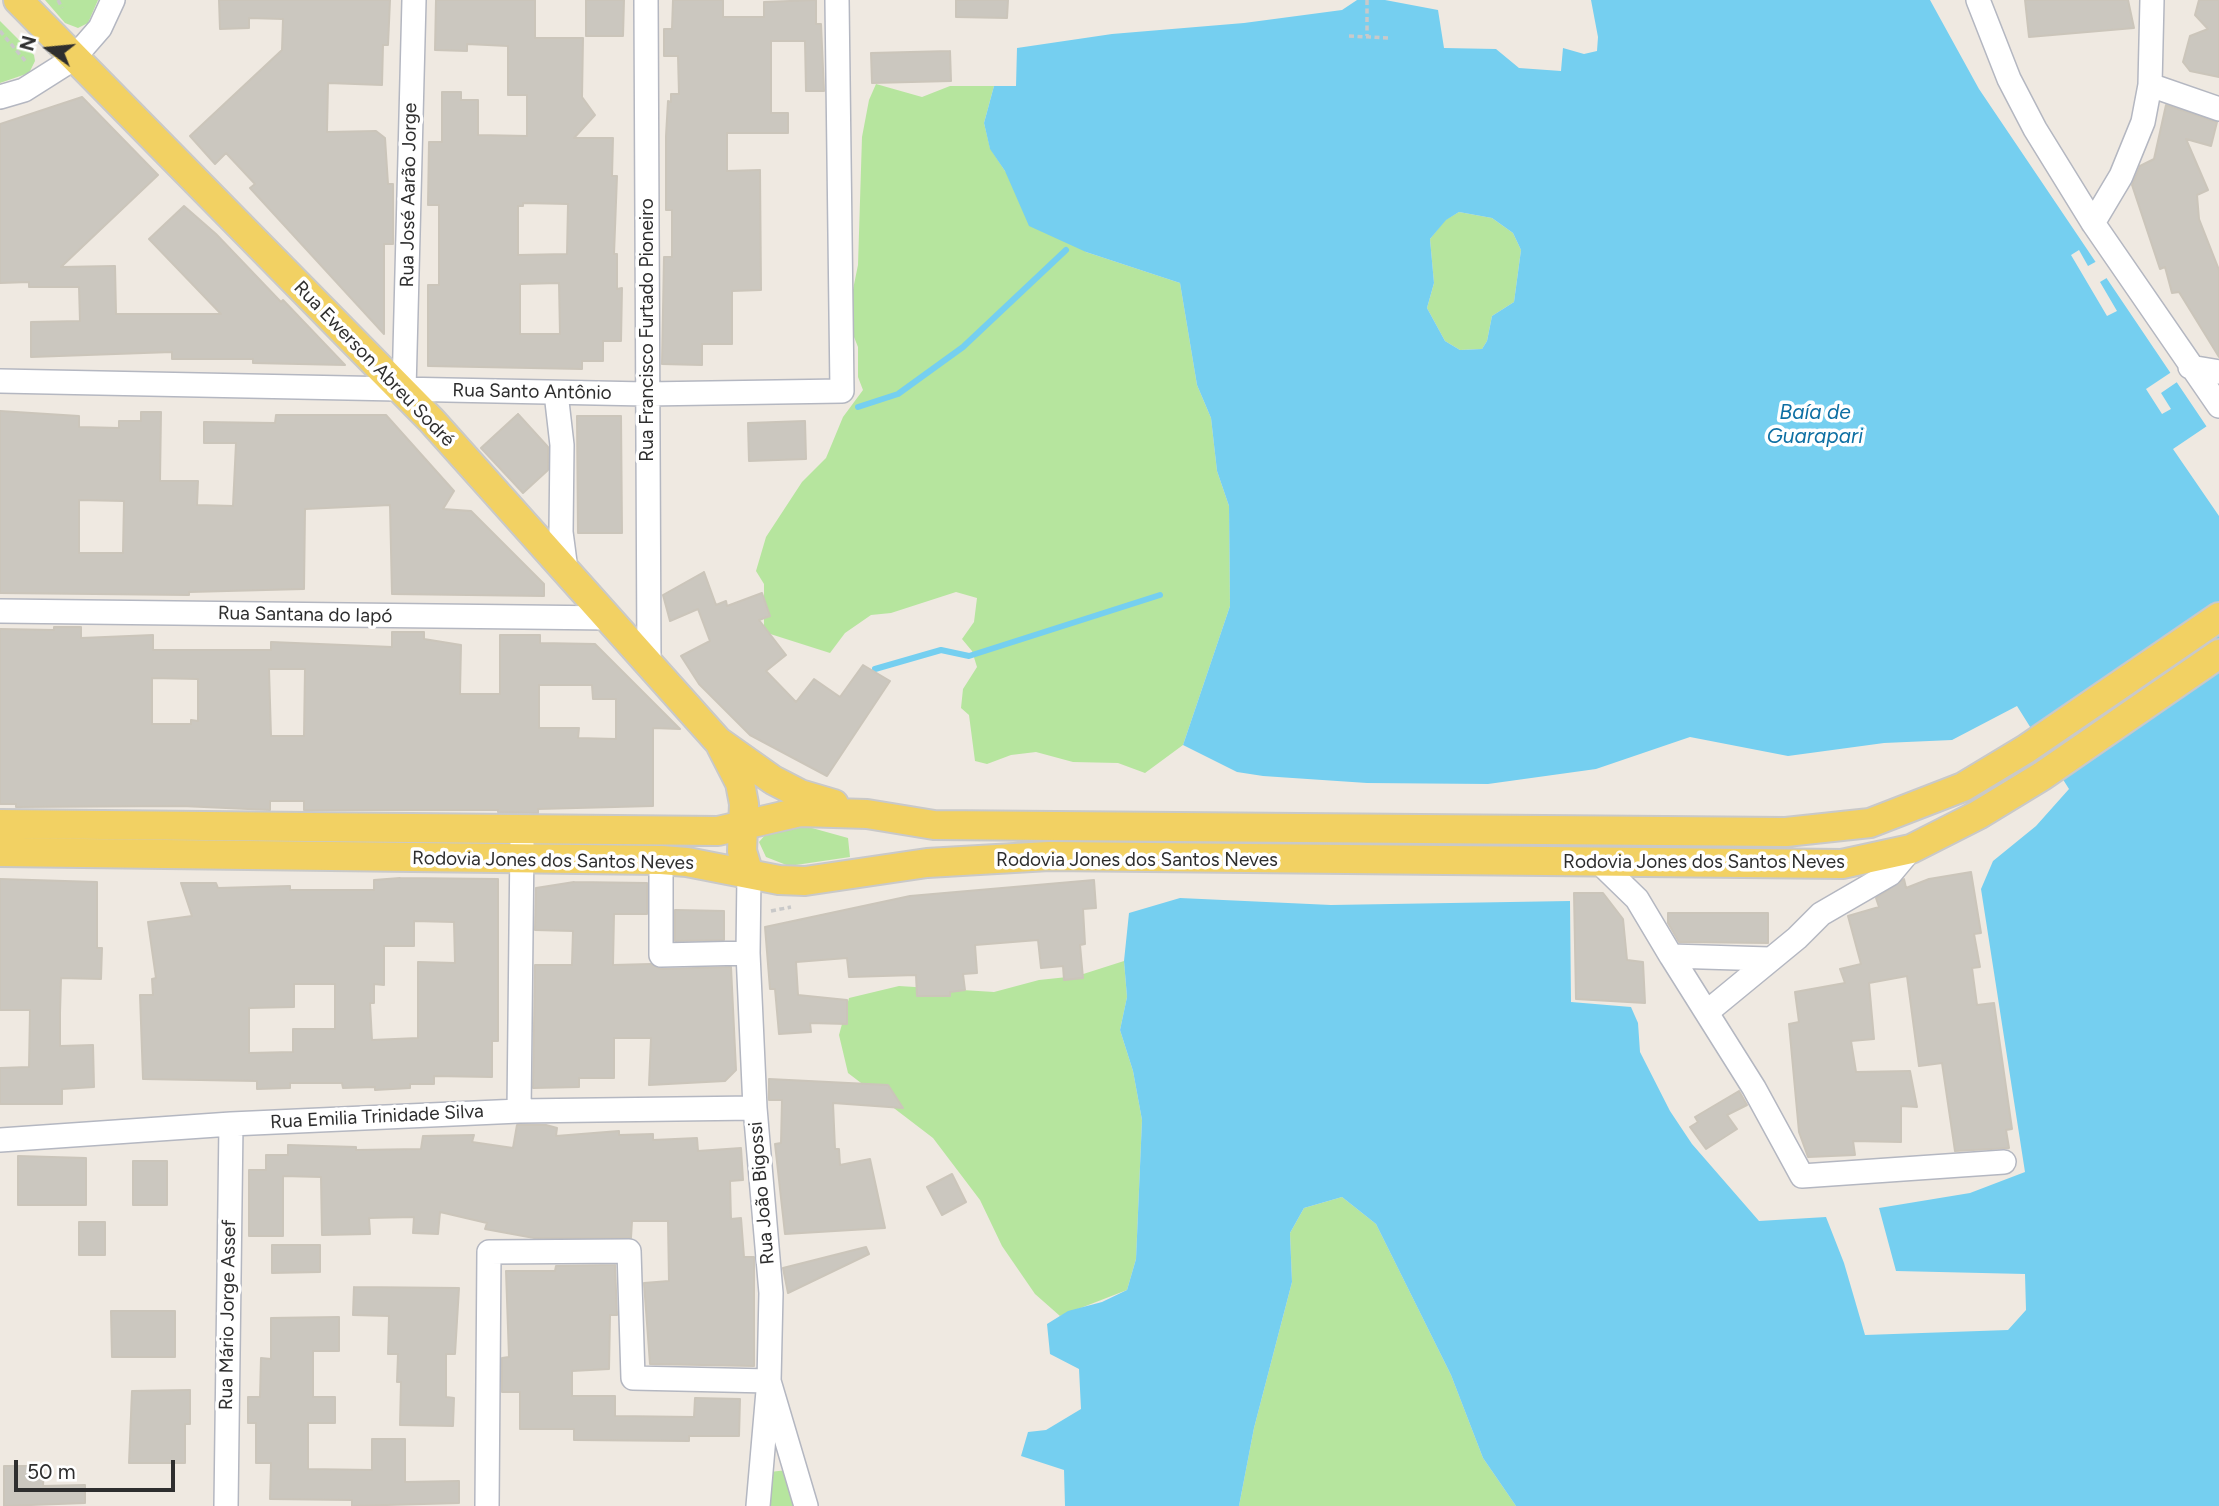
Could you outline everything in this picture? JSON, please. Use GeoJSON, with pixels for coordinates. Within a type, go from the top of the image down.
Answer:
{"type":"FeatureCollection","features":[{"type":"Feature","properties":{"kind":"main road","name":"Rua Ewerson Abreu Sodré"},"geometry":{"type":"LineString","coordinates":[[18,0],[73,59],[432,421],[718,741],[740,783],[744,827],[742,851],[749,874]]}},
{"type":"Feature","properties":{"kind":"main road","name":"Rodovia Jones dos Santos Neves"},"geometry":{"type":"LineString","coordinates":[[0,824],[718,831],[800,812],[867,814],[934,825],[1786,832],[1870,823],[1963,788],[2026,749],[2219,617]]}},
{"type":"Feature","properties":{"kind":"main road","name":"Rodovia Jones dos Santos Neves"},"geometry":{"type":"LineString","coordinates":[[0,852],[661,860],[805,881],[927,863],[1049,856],[1601,864],[1842,864],[1911,849],[1978,815],[2042,776],[2219,654]]}},
{"type":"Feature","properties":{"kind":"main road","name":"Rua Ewerson Abreu Sodré"},"geometry":{"type":"LineString","coordinates":[[718,741],[773,780],[800,794],[867,814]]}},
{"type":"Feature","properties":{"kind":"main road"},"geometry":{"type":"LineString","coordinates":[[260,855],[261,826]]}},
{"type":"Feature","properties":{"kind":"street"},"geometry":{"type":"LineString","coordinates":[[0,97],[24,90],[50,77],[73,59],[100,28],[113,0]]}},
{"type":"Feature","properties":{"kind":"street","name":"Rua José Aarão Jorge"},"geometry":{"type":"LineString","coordinates":[[402,390],[414,0]]}},
{"type":"Feature","properties":{"kind":"street","name":"Rua Francisco Furtado Pioneiro"},"geometry":{"type":"LineString","coordinates":[[646,0],[649,661]]}},
{"type":"Feature","properties":{"kind":"street","name":"Rua Santo Antônio"},"geometry":{"type":"LineString","coordinates":[[0,381],[556,393],[842,391],[837,0]]}},
{"type":"Feature","properties":{"kind":"street"},"geometry":{"type":"LineString","coordinates":[[1978,0],[2009,79],[2035,129],[2093,223],[2219,406]]}},
{"type":"Feature","properties":{"kind":"street"},"geometry":{"type":"LineString","coordinates":[[2093,223],[2120,176],[2139,132],[2150,85],[2152,0]]}},
{"type":"Feature","properties":{"kind":"street"},"geometry":{"type":"LineString","coordinates":[[2150,85],[2219,109]]}},
{"type":"Feature","properties":{"kind":"street"},"geometry":{"type":"LineString","coordinates":[[2190,367],[2219,372]]}},
{"type":"Feature","properties":{"kind":"street"},"geometry":{"type":"LineString","coordinates":[[556,393],[562,445],[560,563]]}},
{"type":"Feature","properties":{"kind":"street","name":"Rua Santana do Iapó"},"geometry":{"type":"LineString","coordinates":[[0,611],[610,618]]}},
{"type":"Feature","properties":{"kind":"street"},"geometry":{"type":"LineString","coordinates":[[519,1111],[521,829]]}},
{"type":"Feature","properties":{"kind":"street"},"geometry":{"type":"LineString","coordinates":[[1707,1012],[1797,938],[1821,914],[1891,874],[1911,849]]}},
{"type":"Feature","properties":{"kind":"street"},"geometry":{"type":"LineString","coordinates":[[661,860],[661,955],[748,953]]}},
{"type":"Feature","properties":{"kind":"street"},"geometry":{"type":"LineString","coordinates":[[1601,864],[1637,899],[1707,1012],[1802,1176],[2004,1162]]}},
{"type":"Feature","properties":{"kind":"street","name":"Rua João Bigossi"},"geometry":{"type":"LineString","coordinates":[[749,874],[748,953],[755,1108],[771,1293],[769,1381],[806,1506]]}},
{"type":"Feature","properties":{"kind":"street"},"geometry":{"type":"LineString","coordinates":[[1671,956],[1769,959]]}},
{"type":"Feature","properties":{"kind":"street","name":"Rua Emilia Trinidade Silva"},"geometry":{"type":"LineString","coordinates":[[0,1140],[231,1124],[519,1111],[755,1108]]}},
{"type":"Feature","properties":{"kind":"street","name":"Rua Mário Jorge Assef"},"geometry":{"type":"LineString","coordinates":[[226,1506],[231,1124]]}},
{"type":"Feature","properties":{"kind":"street"},"geometry":{"type":"LineString","coordinates":[[487,1506],[489,1252],[629,1251],[633,1378],[769,1381],[758,1506]]}},
{"type":"Feature","properties":{"kind":"path"},"geometry":{"type":"LineString","coordinates":[[58,0],[62,8]]}},
{"type":"Feature","properties":{"kind":"path"},"geometry":{"type":"LineString","coordinates":[[1367,0],[1367,37]]}},
{"type":"Feature","properties":{"kind":"path"},"geometry":{"type":"LineString","coordinates":[[0,31],[26,59],[24,67]]}},
{"type":"Feature","properties":{"kind":"path"},"geometry":{"type":"LineString","coordinates":[[1349,36],[1390,38]]}},
{"type":"Feature","properties":{"kind":"green space"},"geometry":{"type":"Polygon","coordinates":[[[45,0],[98,0],[88,23],[78,28],[65,23],[45,0]]]}},
{"type":"Feature","properties":{"kind":"green space"},"geometry":{"type":"Polygon","coordinates":[[[0,21],[34,55],[35,61],[29,73],[0,83],[0,21]]]}},
{"type":"Feature","properties":{"kind":"green space"},"geometry":{"type":"Polygon","coordinates":[[[876,84],[922,97],[950,86],[994,86],[984,123],[990,148],[1005,171],[1086,252],[1180,283],[1197,385],[1211,418],[1217,471],[1229,506],[1230,606],[1183,745],[1145,773],[1118,763],[1073,762],[1036,752],[1011,755],[987,764],[975,761],[969,715],[961,708],[963,689],[977,667],[972,651],[962,639],[974,622],[977,598],[956,592],[891,613],[871,615],[845,633],[830,653],[764,632],[764,584],[756,571],[766,537],[802,482],[826,458],[843,417],[863,390],[858,377],[858,347],[852,332],[850,304],[858,265],[862,137],[869,100],[876,84]]]}},
{"type":"Feature","properties":{"kind":"green space"},"geometry":{"type":"Polygon","coordinates":[[[1459,212],[1492,218],[1513,233],[1521,250],[1514,302],[1492,316],[1487,341],[1482,349],[1460,350],[1445,341],[1427,308],[1434,283],[1430,239],[1445,220],[1459,212]]]}},
{"type":"Feature","properties":{"kind":"green space"},"geometry":{"type":"Polygon","coordinates":[[[794,823],[848,838],[850,857],[789,866],[766,857],[759,842],[772,827],[794,823]]]}},
{"type":"Feature","properties":{"kind":"green space"},"geometry":{"type":"Polygon","coordinates":[[[1124,961],[1127,997],[1120,1030],[1133,1071],[1142,1120],[1136,1259],[1127,1290],[1060,1316],[1035,1294],[1002,1246],[980,1200],[933,1138],[848,1073],[839,1035],[849,998],[899,986],[994,992],[1039,980],[1077,976],[1124,961]]]}},
{"type":"Feature","properties":{"kind":"green space"},"geometry":{"type":"Polygon","coordinates":[[[1342,1197],[1376,1224],[1451,1375],[1483,1458],[1516,1506],[1239,1506],[1254,1428],[1292,1282],[1290,1233],[1304,1208],[1342,1197]]]}},
{"type":"Feature","properties":{"kind":"green space"},"geometry":{"type":"Polygon","coordinates":[[[787,1470],[794,1506],[769,1506],[770,1472],[787,1470]]]}},
{"type":"Feature","properties":{"kind":"water","name":"Baía de Guarapari"},"geometry":{"type":"Polygon","coordinates":[[[1357,0],[1385,0],[1438,10],[1444,48],[1496,49],[1519,68],[1561,71],[1563,48],[1584,54],[1597,51],[1598,37],[1591,0],[1930,0],[1979,89],[2213,436],[2187,455],[2219,501],[2219,1506],[1516,1506],[1483,1458],[1451,1375],[1376,1224],[1342,1197],[1304,1208],[1290,1233],[1292,1282],[1254,1428],[1239,1506],[1065,1506],[1064,1470],[1021,1456],[1028,1432],[1046,1430],[1081,1409],[1079,1369],[1050,1354],[1047,1324],[1068,1311],[1102,1302],[1127,1290],[1136,1259],[1142,1120],[1133,1071],[1120,1030],[1127,997],[1124,961],[1129,913],[1180,898],[1331,905],[1570,901],[1571,1002],[1631,1007],[1638,1023],[1640,1052],[1670,1111],[1692,1144],[1759,1221],[1826,1217],[1844,1263],[1865,1335],[2008,1330],[2026,1310],[2025,1274],[1896,1271],[1879,1208],[1970,1193],[2025,1172],[1981,889],[1993,861],[2036,826],[2069,789],[2017,706],[1952,740],[1884,743],[1788,756],[1690,737],[1596,769],[1488,784],[1367,783],[1263,776],[1237,772],[1183,745],[1230,606],[1229,506],[1217,471],[1211,418],[1197,385],[1180,283],[1086,252],[1029,226],[1005,171],[990,149],[984,123],[994,86],[1016,86],[1017,48],[1112,34],[1244,23],[1342,10],[1357,0]],[[1459,212],[1446,220],[1430,239],[1434,283],[1427,308],[1445,341],[1460,350],[1482,349],[1487,341],[1492,316],[1514,302],[1521,250],[1513,233],[1492,218],[1459,212]]]}},
{"type":"Feature","properties":{"kind":"pier"},"geometry":{"type":"Polygon","coordinates":[[[2079,250],[2088,266],[2099,260],[2110,276],[2100,282],[2117,311],[2107,316],[2071,255],[2079,250]]]}},
{"type":"Feature","properties":{"kind":"pier"},"geometry":{"type":"Polygon","coordinates":[[[2173,371],[2180,380],[2161,393],[2171,409],[2162,414],[2146,389],[2173,371]]]}},
{"type":"Feature","properties":{"kind":"pier"},"geometry":{"type":"Polygon","coordinates":[[[2210,424],[2216,438],[2191,455],[2219,494],[2219,516],[2173,449],[2210,424]]]}},
{"type":"Feature","properties":{"kind":"building"},"geometry":{"type":"Polygon","coordinates":[[[219,0],[390,0],[388,45],[383,45],[382,85],[328,83],[327,132],[376,131],[385,138],[388,184],[393,184],[393,244],[384,244],[384,334],[250,188],[255,184],[226,153],[215,164],[190,136],[282,50],[283,19],[249,18],[249,28],[220,29],[219,0]]]}},
{"type":"Feature","properties":{"kind":"building"},"geometry":{"type":"Polygon","coordinates":[[[436,0],[535,0],[535,38],[583,38],[582,97],[595,115],[574,138],[613,138],[612,176],[617,176],[614,254],[617,254],[617,289],[622,288],[621,341],[603,341],[603,361],[582,361],[582,369],[428,366],[428,285],[439,285],[439,205],[428,205],[429,142],[442,142],[442,92],[461,92],[461,100],[478,100],[478,135],[527,136],[527,95],[508,95],[508,46],[467,44],[467,51],[435,50],[436,0]],[[523,203],[523,206],[518,206],[518,255],[567,254],[568,204],[523,203]],[[559,283],[520,284],[520,334],[560,334],[559,283]]]}},
{"type":"Feature","properties":{"kind":"building"},"geometry":{"type":"Polygon","coordinates":[[[586,0],[624,0],[623,36],[586,36],[586,0]]]}},
{"type":"Feature","properties":{"kind":"building"},"geometry":{"type":"Polygon","coordinates":[[[673,0],[723,0],[723,17],[764,17],[764,2],[816,0],[816,24],[821,24],[824,91],[806,91],[805,41],[771,41],[771,113],[788,113],[788,133],[727,133],[727,171],[760,170],[761,290],[732,291],[732,344],[702,344],[702,365],[662,364],[664,257],[672,257],[672,210],[666,210],[668,101],[671,102],[671,94],[679,94],[678,56],[664,56],[664,29],[672,29],[673,0]]]}},
{"type":"Feature","properties":{"kind":"building"},"geometry":{"type":"Polygon","coordinates":[[[956,0],[1008,0],[1007,18],[956,17],[956,0]]]}},
{"type":"Feature","properties":{"kind":"building"},"geometry":{"type":"Polygon","coordinates":[[[2025,0],[2128,0],[2134,28],[2029,37],[2025,0]]]}},
{"type":"Feature","properties":{"kind":"building"},"geometry":{"type":"Polygon","coordinates":[[[2199,0],[2219,0],[2219,77],[2190,71],[2183,62],[2190,36],[2208,29],[2195,15],[2199,0]]]}},
{"type":"Feature","properties":{"kind":"building"},"geometry":{"type":"Polygon","coordinates":[[[950,51],[951,81],[872,83],[871,53],[950,51]]]}},
{"type":"Feature","properties":{"kind":"building"},"geometry":{"type":"Polygon","coordinates":[[[82,97],[158,175],[61,267],[115,266],[116,314],[221,314],[149,239],[184,206],[216,234],[281,302],[283,300],[345,365],[253,363],[253,359],[172,359],[172,352],[31,357],[31,322],[80,321],[79,287],[29,287],[29,282],[0,283],[0,124],[82,97]]]}},
{"type":"Feature","properties":{"kind":"building"},"geometry":{"type":"Polygon","coordinates":[[[2166,105],[2217,122],[2211,146],[2186,139],[2208,190],[2197,195],[2199,219],[2219,270],[2219,357],[2179,292],[2172,293],[2165,267],[2160,269],[2132,185],[2140,166],[2154,159],[2166,105]]]}},
{"type":"Feature","properties":{"kind":"building"},"geometry":{"type":"Polygon","coordinates":[[[0,411],[79,416],[79,427],[119,428],[119,421],[141,421],[141,412],[161,412],[160,481],[198,481],[197,505],[233,506],[236,443],[204,443],[204,422],[275,423],[276,415],[386,415],[454,491],[443,509],[471,511],[544,584],[544,596],[392,594],[390,505],[305,509],[304,589],[189,592],[189,595],[0,593],[0,411]],[[79,500],[79,553],[123,553],[124,501],[79,500]]]}},
{"type":"Feature","properties":{"kind":"building"},"geometry":{"type":"Polygon","coordinates":[[[518,414],[548,447],[548,470],[523,493],[481,448],[518,414]]]}},
{"type":"Feature","properties":{"kind":"building"},"geometry":{"type":"Polygon","coordinates":[[[577,416],[621,416],[622,533],[578,533],[577,416]]]}},
{"type":"Feature","properties":{"kind":"building"},"geometry":{"type":"Polygon","coordinates":[[[805,421],[806,459],[749,461],[748,423],[805,421]]]}},
{"type":"Feature","properties":{"kind":"building"},"geometry":{"type":"Polygon","coordinates":[[[704,572],[716,605],[726,601],[727,606],[762,593],[770,616],[759,620],[786,655],[766,671],[796,702],[814,679],[840,697],[863,665],[890,681],[827,776],[750,735],[699,684],[681,656],[710,641],[698,609],[670,621],[663,595],[704,572]]]}},
{"type":"Feature","properties":{"kind":"building"},"geometry":{"type":"Polygon","coordinates":[[[54,627],[81,627],[81,638],[153,635],[153,650],[271,650],[271,642],[392,647],[392,632],[424,632],[424,639],[461,645],[460,694],[500,694],[500,635],[540,635],[540,643],[595,644],[680,729],[653,728],[653,806],[538,809],[538,813],[498,810],[304,810],[304,801],[270,801],[270,810],[182,806],[16,807],[16,804],[0,804],[0,629],[54,630],[54,627]],[[269,669],[271,736],[304,736],[305,669],[269,669]],[[152,678],[152,724],[191,724],[191,720],[198,721],[198,679],[152,678]],[[539,685],[539,728],[579,728],[578,738],[616,739],[616,699],[593,699],[592,685],[539,685]]]}},
{"type":"Feature","properties":{"kind":"building"},"geometry":{"type":"Polygon","coordinates":[[[1971,872],[1981,933],[1974,934],[1980,967],[1972,968],[1977,1005],[1994,1003],[2012,1129],[2006,1130],[2009,1148],[1955,1151],[1942,1063],[1919,1066],[1907,976],[1869,983],[1874,1039],[1851,1041],[1856,1072],[1910,1071],[1917,1107],[1901,1106],[1901,1142],[1853,1141],[1855,1155],[1808,1157],[1799,1132],[1789,1024],[1799,1022],[1795,992],[1845,983],[1840,969],[1861,964],[1848,916],[1879,907],[1876,898],[1904,879],[1906,888],[1929,879],[1971,872]]]}},
{"type":"Feature","properties":{"kind":"building"},"geometry":{"type":"Polygon","coordinates":[[[0,879],[97,882],[97,948],[102,948],[101,979],[61,978],[60,1013],[60,1046],[93,1045],[94,1087],[62,1089],[62,1104],[0,1104],[0,1068],[29,1067],[30,1010],[0,1010],[0,879]]]}},
{"type":"Feature","properties":{"kind":"building"},"geometry":{"type":"Polygon","coordinates":[[[498,879],[498,1041],[492,1041],[492,1077],[434,1076],[434,1084],[410,1084],[410,1088],[375,1090],[375,1087],[343,1088],[342,1083],[290,1083],[290,1088],[257,1089],[257,1081],[143,1079],[140,995],[153,995],[152,979],[156,978],[148,922],[192,916],[181,883],[216,883],[218,888],[290,886],[290,890],[374,890],[374,880],[498,879]],[[414,921],[414,946],[384,946],[384,985],[374,984],[374,1003],[370,1003],[372,1040],[418,1038],[418,962],[455,963],[454,922],[414,921]],[[294,984],[294,1007],[249,1008],[249,1053],[293,1052],[293,1029],[335,1029],[335,984],[294,984]]]}},
{"type":"Feature","properties":{"kind":"building"},"geometry":{"type":"Polygon","coordinates":[[[1094,880],[1096,908],[1083,909],[1085,944],[1080,945],[1083,978],[1064,980],[1063,966],[1041,968],[1038,940],[975,945],[977,973],[963,974],[965,990],[950,992],[950,996],[917,996],[916,975],[849,977],[847,958],[796,962],[798,995],[847,1000],[847,1024],[810,1023],[811,1032],[779,1034],[775,989],[770,989],[765,927],[910,896],[1094,880]]]}},
{"type":"Feature","properties":{"kind":"building"},"geometry":{"type":"Polygon","coordinates":[[[574,882],[647,883],[647,914],[614,914],[613,965],[651,964],[661,969],[731,967],[736,1070],[725,1081],[649,1085],[651,1038],[614,1038],[614,1078],[579,1078],[579,1087],[533,1088],[535,965],[572,965],[573,931],[535,930],[536,888],[574,882]]]}},
{"type":"Feature","properties":{"kind":"building"},"geometry":{"type":"Polygon","coordinates":[[[1574,893],[1603,893],[1623,919],[1627,960],[1643,962],[1645,1003],[1576,999],[1574,893]]]}},
{"type":"Feature","properties":{"kind":"building"},"geometry":{"type":"Polygon","coordinates":[[[675,910],[724,911],[724,940],[675,941],[675,910]]]}},
{"type":"Feature","properties":{"kind":"building"},"geometry":{"type":"Polygon","coordinates":[[[1668,913],[1768,913],[1768,943],[1679,942],[1668,923],[1668,913]]]}},
{"type":"Feature","properties":{"kind":"building"},"geometry":{"type":"Polygon","coordinates":[[[769,1079],[888,1085],[903,1108],[833,1103],[835,1149],[839,1149],[840,1165],[870,1159],[885,1228],[785,1234],[775,1144],[781,1143],[782,1100],[769,1100],[769,1079]]]}},
{"type":"Feature","properties":{"kind":"building"},"geometry":{"type":"Polygon","coordinates":[[[1739,1091],[1747,1105],[1727,1115],[1737,1129],[1706,1149],[1690,1127],[1698,1122],[1695,1117],[1739,1091]]]}},
{"type":"Feature","properties":{"kind":"building"},"geometry":{"type":"Polygon","coordinates":[[[517,1125],[546,1125],[557,1128],[556,1136],[619,1131],[619,1135],[653,1134],[653,1140],[697,1138],[698,1151],[741,1148],[743,1180],[730,1181],[731,1219],[741,1218],[744,1257],[754,1257],[754,1366],[650,1364],[644,1283],[669,1281],[668,1221],[632,1221],[631,1238],[534,1238],[485,1229],[487,1223],[440,1212],[438,1234],[413,1233],[414,1217],[369,1218],[370,1234],[322,1235],[321,1177],[283,1176],[283,1236],[249,1236],[249,1170],[266,1170],[266,1155],[288,1155],[288,1145],[356,1147],[356,1150],[421,1149],[423,1136],[474,1135],[472,1142],[513,1148],[517,1125]]]}},
{"type":"Feature","properties":{"kind":"building"},"geometry":{"type":"Polygon","coordinates":[[[18,1156],[86,1158],[86,1205],[18,1205],[18,1156]]]}},
{"type":"Feature","properties":{"kind":"building"},"geometry":{"type":"Polygon","coordinates":[[[133,1161],[167,1161],[167,1205],[133,1205],[133,1161]]]}},
{"type":"Feature","properties":{"kind":"building"},"geometry":{"type":"Polygon","coordinates":[[[952,1174],[966,1202],[942,1215],[927,1187],[952,1174]]]}},
{"type":"Feature","properties":{"kind":"building"},"geometry":{"type":"Polygon","coordinates":[[[79,1222],[105,1222],[105,1255],[79,1255],[79,1222]]]}},
{"type":"Feature","properties":{"kind":"building"},"geometry":{"type":"Polygon","coordinates":[[[272,1245],[320,1245],[320,1272],[272,1273],[272,1245]]]}},
{"type":"Feature","properties":{"kind":"building"},"geometry":{"type":"Polygon","coordinates":[[[866,1247],[869,1254],[788,1293],[783,1268],[866,1247]]]}},
{"type":"Feature","properties":{"kind":"building"},"geometry":{"type":"Polygon","coordinates":[[[615,1265],[617,1315],[610,1315],[609,1369],[572,1371],[572,1396],[615,1396],[615,1416],[694,1417],[695,1398],[740,1399],[739,1436],[689,1436],[689,1441],[574,1440],[574,1429],[520,1429],[520,1392],[502,1392],[502,1358],[509,1357],[506,1271],[555,1271],[556,1266],[615,1265]]]}},
{"type":"Feature","properties":{"kind":"building"},"geometry":{"type":"Polygon","coordinates":[[[354,1287],[459,1288],[455,1354],[446,1354],[446,1397],[454,1398],[453,1426],[400,1425],[401,1382],[397,1382],[398,1354],[388,1354],[389,1316],[353,1315],[354,1287]]]}},
{"type":"Feature","properties":{"kind":"building"},"geometry":{"type":"Polygon","coordinates":[[[111,1311],[175,1311],[175,1357],[112,1357],[111,1311]]]}},
{"type":"Feature","properties":{"kind":"building"},"geometry":{"type":"Polygon","coordinates":[[[339,1317],[339,1351],[313,1351],[313,1397],[335,1397],[335,1423],[308,1423],[308,1469],[372,1470],[372,1439],[405,1439],[405,1482],[459,1481],[459,1503],[352,1506],[352,1500],[270,1499],[271,1463],[256,1463],[256,1423],[248,1423],[248,1397],[260,1397],[261,1358],[271,1359],[271,1318],[339,1317]]]}},
{"type":"Feature","properties":{"kind":"building"},"geometry":{"type":"Polygon","coordinates":[[[190,1390],[190,1424],[185,1424],[185,1463],[129,1463],[132,1391],[190,1390]]]}},
{"type":"Feature","properties":{"kind":"building"},"geometry":{"type":"Polygon","coordinates":[[[4,1466],[44,1466],[43,1486],[85,1485],[85,1503],[4,1506],[4,1466]]]}},
{"type":"Feature","properties":{"kind":"waterway"},"geometry":{"type":"LineString","coordinates":[[858,407],[898,394],[963,347],[1066,250]]}},
{"type":"Feature","properties":{"kind":"waterway"},"geometry":{"type":"LineString","coordinates":[[875,669],[941,650],[969,656],[1160,595]]}}]}
